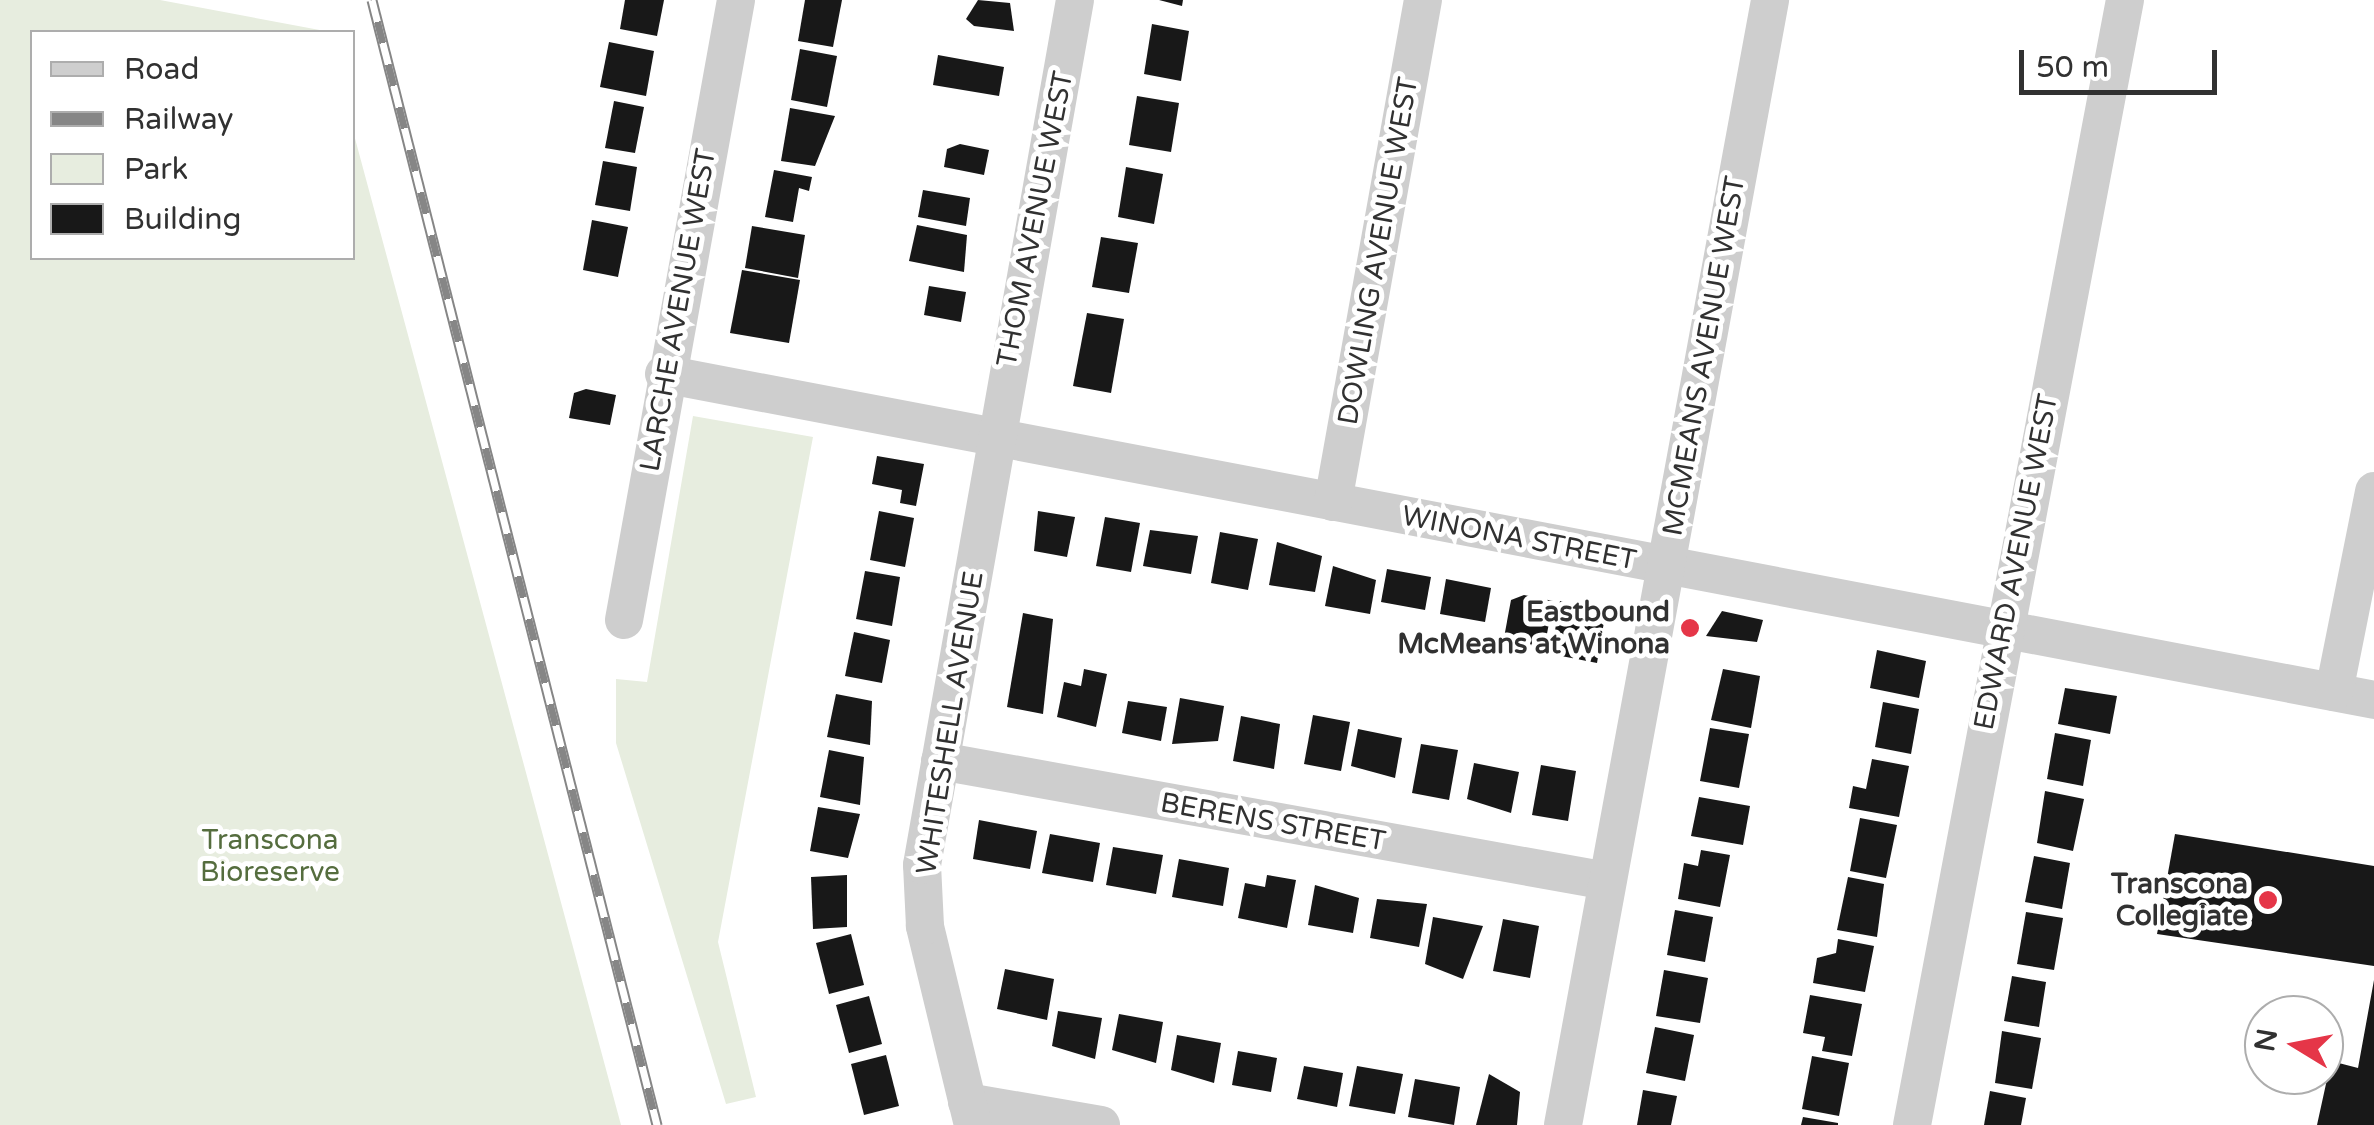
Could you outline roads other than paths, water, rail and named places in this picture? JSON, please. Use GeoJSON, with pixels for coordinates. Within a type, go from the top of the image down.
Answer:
{"type":"FeatureCollection","features":[{"type":"Feature","properties":{"kind":"street","name":"LARCHE AVENUE WEST"},"geometry":{"type":"LineString","coordinates":[[624,620],[664,374],[736,0]]}},
{"type":"Feature","properties":{"kind":"street","name":"THOM AVENUE WEST"},"geometry":{"type":"LineString","coordinates":[[998,438],[1076,0]]}},
{"type":"Feature","properties":{"kind":"street","name":"DOWLING AVENUE WEST"},"geometry":{"type":"LineString","coordinates":[[1333,502],[1422,0]]}},
{"type":"Feature","properties":{"kind":"street","name":"MCMEANS AVENUE WEST"},"geometry":{"type":"LineString","coordinates":[[1564,1125],[1770,0]]}},
{"type":"Feature","properties":{"kind":"street","name":"EDWARD AVENUE WEST"},"geometry":{"type":"LineString","coordinates":[[1912,1125],[2002,629],[2125,0]]}},
{"type":"Feature","properties":{"kind":"street","name":"WINONA STREET"},"geometry":{"type":"LineString","coordinates":[[664,374],[1665,568],[2374,700]]}},
{"type":"Feature","properties":{"kind":"street","name":"WHITESHELL AVENUE"},"geometry":{"type":"LineString","coordinates":[[970,1114],[924,926],[922,866],[998,438]]}},
{"type":"Feature","properties":{"kind":"street"},"geometry":{"type":"LineString","coordinates":[[2334,692],[2374,491]]}},
{"type":"Feature","properties":{"kind":"street","name":"BERENS STREET"},"geometry":{"type":"LineString","coordinates":[[940,760],[1607,881]]}},
{"type":"Feature","properties":{"kind":"street"},"geometry":{"type":"LineString","coordinates":[[970,1114],[1101,1125]]}},
{"type":"Feature","properties":{"kind":"railway"},"geometry":{"type":"LineString","coordinates":[[372,0],[657,1125]]}},
{"type":"Feature","properties":{"kind":"place","name":"Eastbound McMeans at Winona"},"geometry":{"type":"Point","coordinates":[1690,628]}},
{"type":"Feature","properties":{"kind":"place","name":"Transcona Collegiate"},"geometry":{"type":"Point","coordinates":[2268,900]}},
{"type":"Feature","properties":{"kind":"park label","name":"Transcona Bioreserve"},"geometry":{"type":"Point","coordinates":[270,856]}}]}
